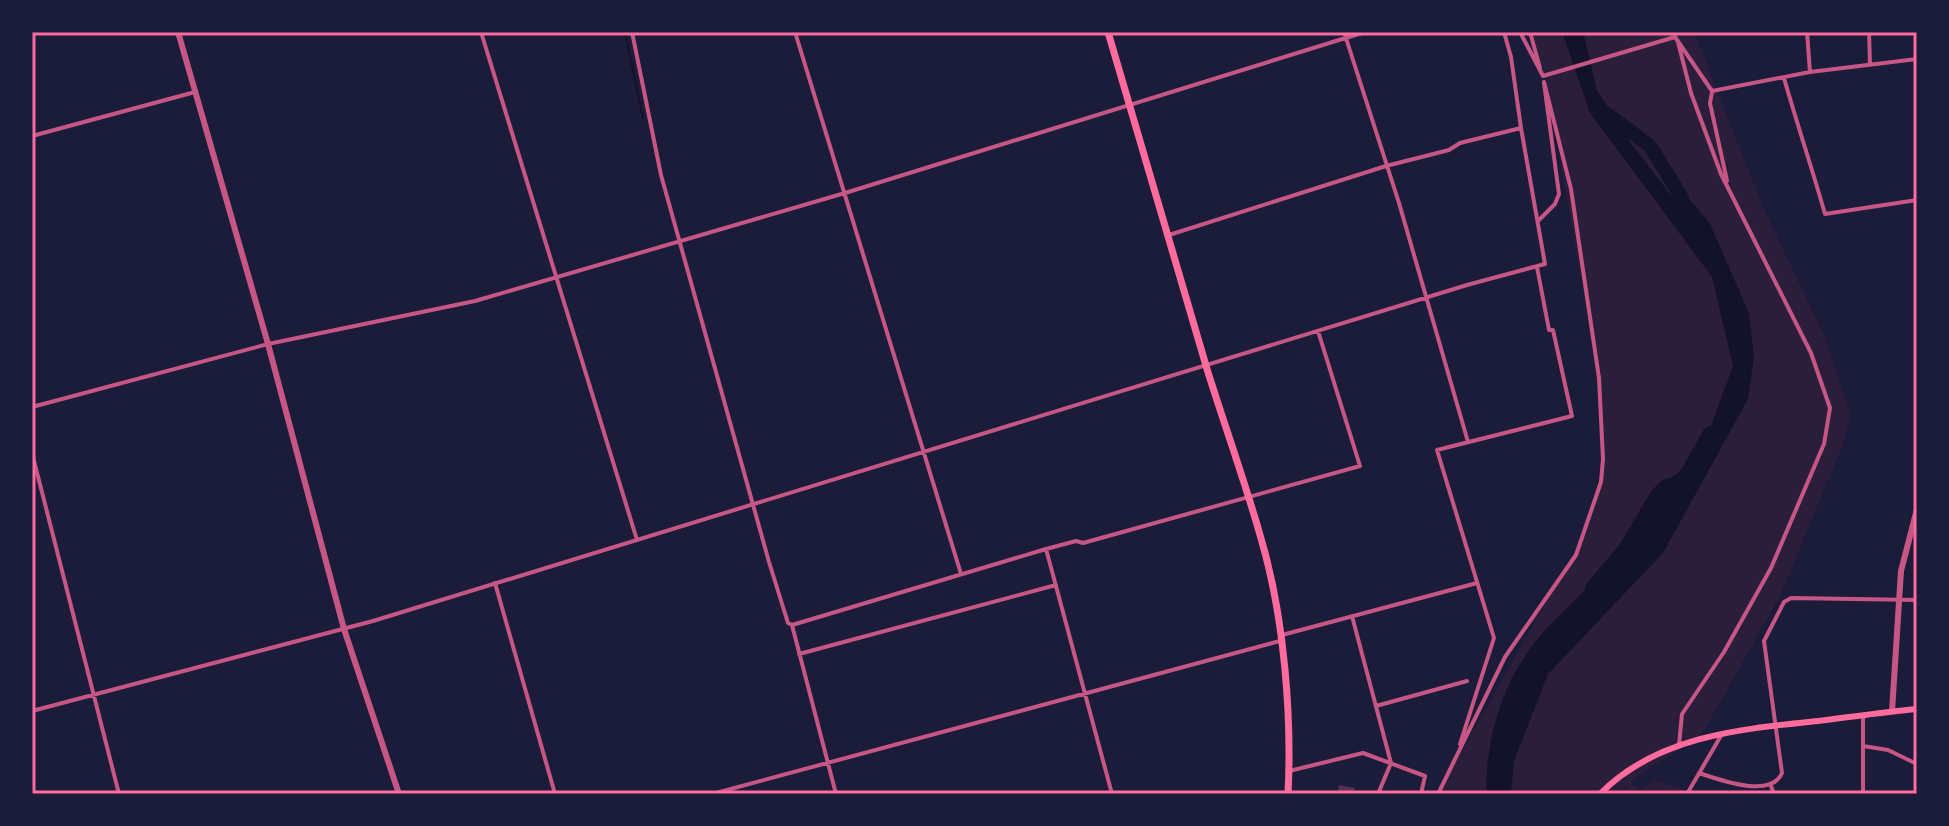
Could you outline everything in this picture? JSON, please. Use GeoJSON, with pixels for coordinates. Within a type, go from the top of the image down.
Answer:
{"type":"FeatureCollection","features":[{"type":"Feature","properties":{"kind":"main road"},"geometry":{"type":"LineString","coordinates":[[1108,32],[1206,366],[1263,545],[1280,638],[1290,738],[1288,794]]}},
{"type":"Feature","properties":{"kind":"main road"},"geometry":{"type":"LineString","coordinates":[[1600,794],[1615,778],[1657,754],[1722,733],[1917,709]]}},
{"type":"Feature","properties":{"kind":"street"},"geometry":{"type":"LineString","coordinates":[[178,32],[268,344],[344,629],[399,794]]}},
{"type":"Feature","properties":{"kind":"street"},"geometry":{"type":"LineString","coordinates":[[481,32],[637,540]]}},
{"type":"Feature","properties":{"kind":"street"},"geometry":{"type":"LineString","coordinates":[[632,32],[661,175],[788,623],[792,625],[836,794]]}},
{"type":"Feature","properties":{"kind":"street"},"geometry":{"type":"LineString","coordinates":[[795,32],[961,574]]}},
{"type":"Feature","properties":{"kind":"street"},"geometry":{"type":"LineString","coordinates":[[32,407],[268,344],[475,301],[845,193],[1345,35],[1365,32]]}},
{"type":"Feature","properties":{"kind":"street"},"geometry":{"type":"LineString","coordinates":[[32,711],[344,629],[1467,285],[1545,264],[1511,57],[1504,32]]}},
{"type":"Feature","properties":{"kind":"street"},"geometry":{"type":"LineString","coordinates":[[1521,32],[1544,76],[1542,86],[1559,194],[1555,204],[1538,221]]}},
{"type":"Feature","properties":{"kind":"street"},"geometry":{"type":"LineString","coordinates":[[1438,794],[1505,657],[1576,555],[1601,482],[1603,459],[1599,378],[1571,189],[1544,76],[1530,32]]}},
{"type":"Feature","properties":{"kind":"street"},"geometry":{"type":"LineString","coordinates":[[1807,32],[1810,72]]}},
{"type":"Feature","properties":{"kind":"street"},"geometry":{"type":"LineString","coordinates":[[1869,32],[1870,64]]}},
{"type":"Feature","properties":{"kind":"street"},"geometry":{"type":"LineString","coordinates":[[1345,35],[1399,203],[1468,442]]}},
{"type":"Feature","properties":{"kind":"street"},"geometry":{"type":"LineString","coordinates":[[1544,76],[1674,37]]}},
{"type":"Feature","properties":{"kind":"street"},"geometry":{"type":"LineString","coordinates":[[1674,37],[1712,91],[1710,103],[1727,184]]}},
{"type":"Feature","properties":{"kind":"street"},"geometry":{"type":"LineString","coordinates":[[1674,37],[1691,93],[1727,184],[1811,353],[1830,408],[1824,444],[1771,568],[1724,652],[1682,714],[1679,745]]}},
{"type":"Feature","properties":{"kind":"street"},"geometry":{"type":"LineString","coordinates":[[1712,91],[1810,72],[1917,59]]}},
{"type":"Feature","properties":{"kind":"street"},"geometry":{"type":"LineString","coordinates":[[1784,78],[1825,214],[1917,200]]}},
{"type":"Feature","properties":{"kind":"street"},"geometry":{"type":"LineString","coordinates":[[32,136],[195,92]]}},
{"type":"Feature","properties":{"kind":"street"},"geometry":{"type":"LineString","coordinates":[[1169,235],[1386,166],[1449,150],[1460,143],[1521,128]]}},
{"type":"Feature","properties":{"kind":"street"},"geometry":{"type":"LineString","coordinates":[[1459,746],[1494,638],[1437,450],[1572,416],[1553,330],[1549,330],[1537,266]]}},
{"type":"Feature","properties":{"kind":"street"},"geometry":{"type":"LineString","coordinates":[[792,625],[1046,549],[1076,541],[1083,543],[1360,466],[1318,331]]}},
{"type":"Feature","properties":{"kind":"street"},"geometry":{"type":"LineString","coordinates":[[32,453],[119,794]]}},
{"type":"Feature","properties":{"kind":"street"},"geometry":{"type":"LineString","coordinates":[[1892,711],[1897,601],[1901,571],[1917,509]]}},
{"type":"Feature","properties":{"kind":"street"},"geometry":{"type":"LineString","coordinates":[[1046,549],[1112,794]]}},
{"type":"Feature","properties":{"kind":"street"},"geometry":{"type":"LineString","coordinates":[[495,583],[555,794]]}},
{"type":"Feature","properties":{"kind":"street"},"geometry":{"type":"LineString","coordinates":[[712,794],[1085,694],[1477,583]]}},
{"type":"Feature","properties":{"kind":"street"},"geometry":{"type":"LineString","coordinates":[[799,654],[1056,585]]}},
{"type":"Feature","properties":{"kind":"street"},"geometry":{"type":"LineString","coordinates":[[1699,773],[1729,783],[1771,786],[1778,782],[1782,773],[1764,641],[1784,602],[1791,598],[1917,600]]}},
{"type":"Feature","properties":{"kind":"street"},"geometry":{"type":"LineString","coordinates":[[1352,616],[1391,763],[1378,794]]}},
{"type":"Feature","properties":{"kind":"street"},"geometry":{"type":"LineString","coordinates":[[1376,706],[1467,681]]}},
{"type":"Feature","properties":{"kind":"street"},"geometry":{"type":"LineString","coordinates":[[1863,715],[1863,794]]}},
{"type":"Feature","properties":{"kind":"street"},"geometry":{"type":"LineString","coordinates":[[1687,794],[1722,733]]}},
{"type":"Feature","properties":{"kind":"street"},"geometry":{"type":"LineString","coordinates":[[1863,746],[1888,750],[1917,764]]}},
{"type":"Feature","properties":{"kind":"street"},"geometry":{"type":"LineString","coordinates":[[1289,771],[1363,753],[1425,776],[1421,794]]}},
{"type":"Feature","properties":{"kind":"street"},"geometry":{"type":"LineString","coordinates":[[1771,786],[1774,794]]}},
{"type":"Feature","properties":{"kind":"shaded area"},"geometry":{"type":"Polygon","coordinates":[[[1532,32],[1694,32],[1763,207],[1824,335],[1851,414],[1844,442],[1780,596],[1700,738],[1648,769],[1630,784],[1642,790],[1653,779],[1684,790],[1682,794],[1631,794],[1626,792],[1629,785],[1618,794],[1438,794],[1586,531],[1603,464],[1599,378],[1547,86],[1532,32]]]}},
{"type":"Feature","properties":{"kind":"shaded area"},"geometry":{"type":"Polygon","coordinates":[[[1562,32],[1583,32],[1597,90],[1630,142],[1670,194],[1694,204],[1710,224],[1749,313],[1754,356],[1748,399],[1663,553],[1548,674],[1514,761],[1511,794],[1492,794],[1501,728],[1520,676],[1548,639],[1591,594],[1592,588],[1626,548],[1665,487],[1678,482],[1693,463],[1704,445],[1733,366],[1712,277],[1590,113],[1562,32]]]}},
{"type":"Feature","properties":{"kind":"building"},"geometry":{"type":"Polygon","coordinates":[[[1339,785],[1355,788],[1353,794],[1337,794],[1339,785]]]}},
{"type":"Feature","properties":{"kind":"waterway"},"geometry":{"type":"LineString","coordinates":[[625,32],[643,118]]}},
{"type":"Feature","properties":{"kind":"waterway"},"geometry":{"type":"LineString","coordinates":[[1606,113],[1650,146],[1690,215]]}},
{"type":"Feature","properties":{"kind":"waterway"},"geometry":{"type":"LineString","coordinates":[[1493,794],[1500,734],[1520,677],[1548,637],[1591,594],[1592,588],[1626,548],[1657,495],[1665,487],[1680,481],[1688,472],[1710,433]]}}]}
